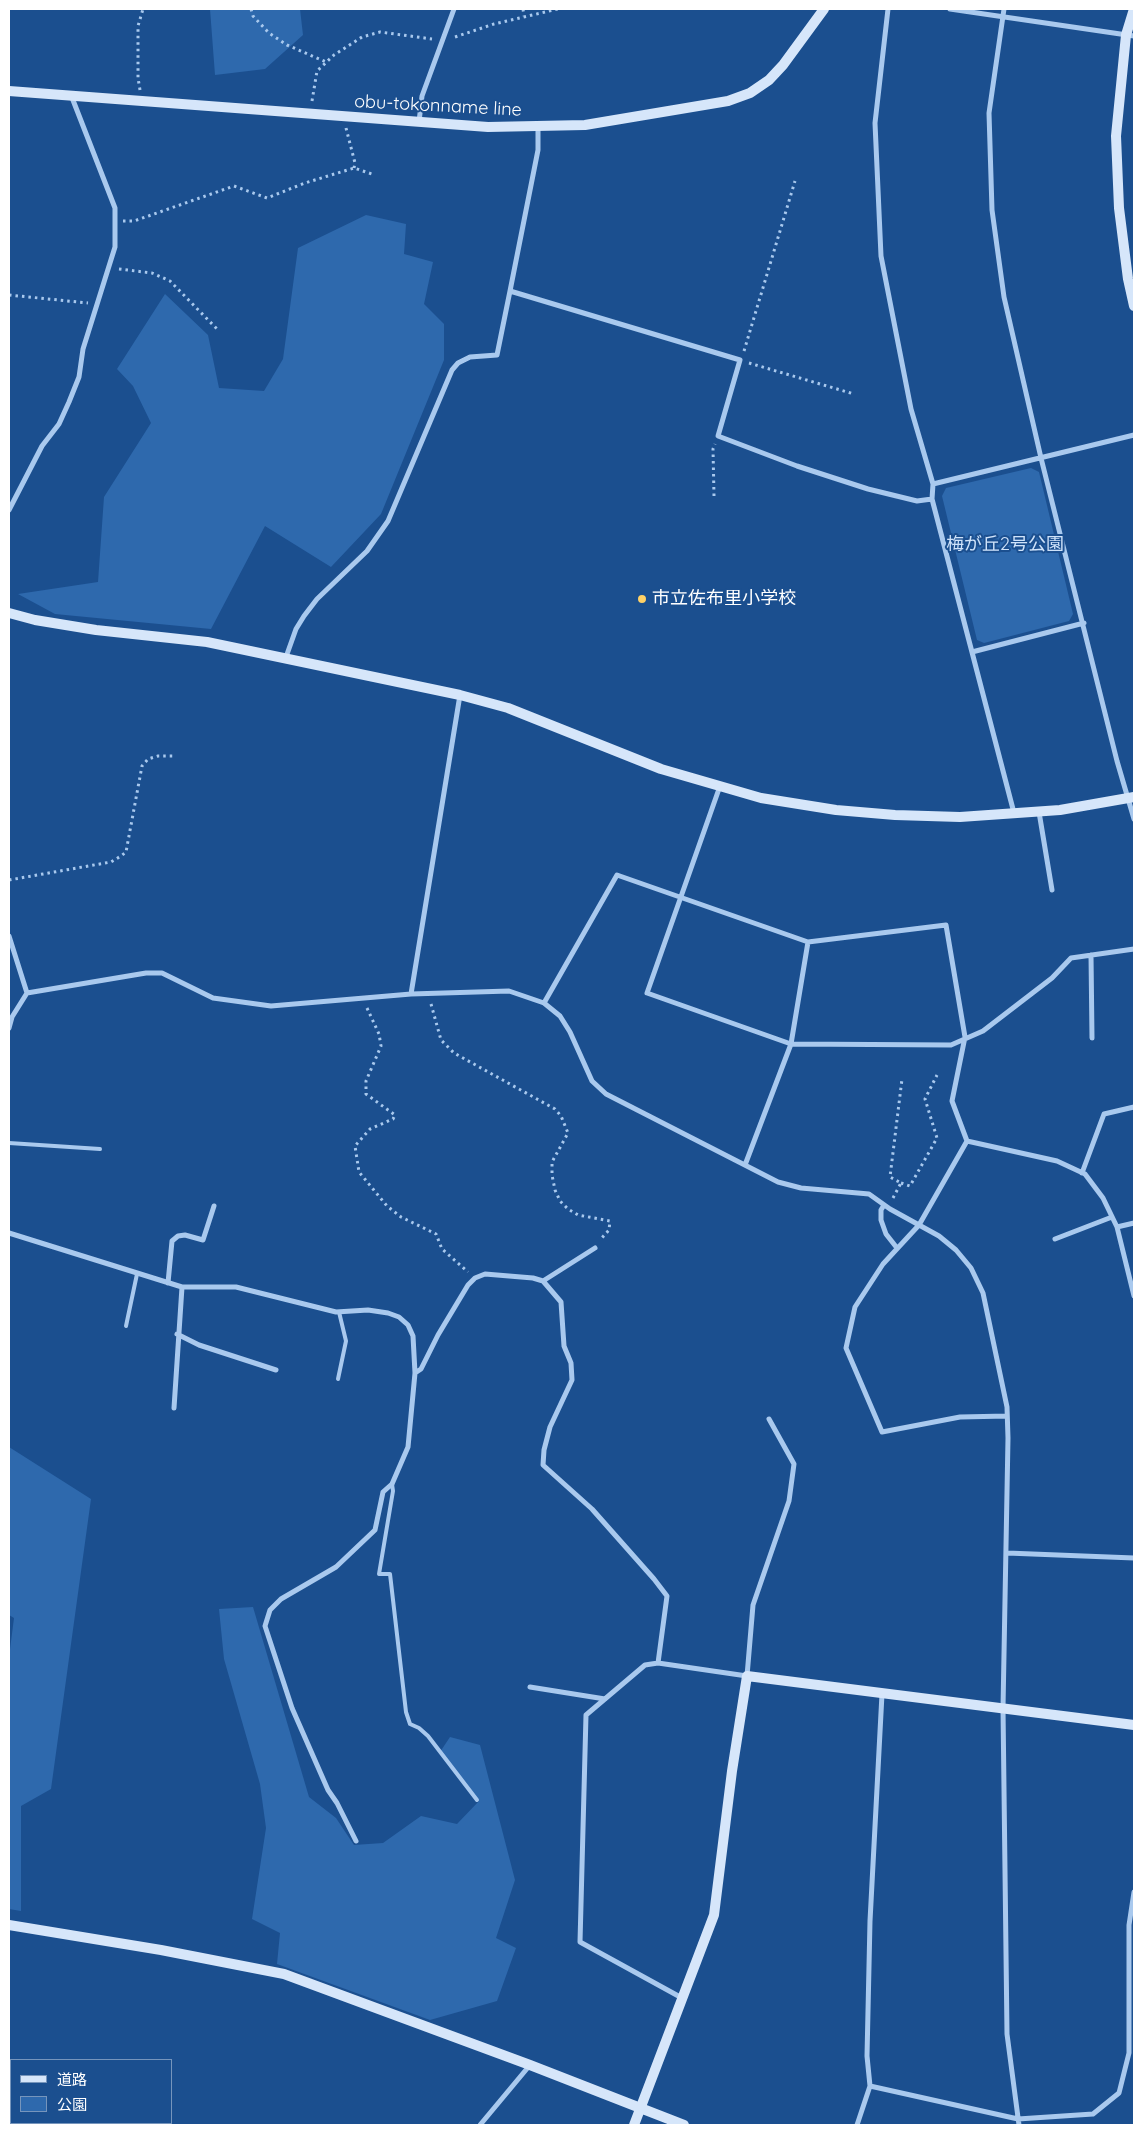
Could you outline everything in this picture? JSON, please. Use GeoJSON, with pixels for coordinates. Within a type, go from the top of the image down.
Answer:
{"type":"FeatureCollection","features":[{"type":"Feature","properties":{"kind":"street"},"geometry":{"type":"LineString","coordinates":[[419,122],[422,96],[454,9]]}},
{"type":"Feature","properties":{"kind":"street","name":"obu-tokonname line"},"geometry":{"type":"LineString","coordinates":[[9,91],[488,127],[585,125],[728,101],[750,93],[769,80],[783,65],[824,9]]}},
{"type":"Feature","properties":{"kind":"street"},"geometry":{"type":"LineString","coordinates":[[888,9],[875,123],[881,256],[911,409],[933,484],[932,499],[1014,815]]}},
{"type":"Feature","properties":{"kind":"street"},"geometry":{"type":"LineString","coordinates":[[950,9],[1130,36]]}},
{"type":"Feature","properties":{"kind":"street"},"geometry":{"type":"LineString","coordinates":[[1004,9],[989,113],[992,210],[1004,297],[1041,458],[1132,798],[1134,819]]}},
{"type":"Feature","properties":{"kind":"street"},"geometry":{"type":"LineString","coordinates":[[1134,9],[1117,145],[1119,208],[1128,279],[1134,306]]}},
{"type":"Feature","properties":{"kind":"street"},"geometry":{"type":"LineString","coordinates":[[9,510],[42,446],[59,424],[69,402],[79,377],[83,349],[115,247],[116,208],[70,95]]}},
{"type":"Feature","properties":{"kind":"street"},"geometry":{"type":"LineString","coordinates":[[286,657],[296,629],[304,616],[317,599],[366,552],[388,521],[452,370],[458,363],[470,358],[497,355],[538,150],[538,127]]}},
{"type":"Feature","properties":{"kind":"street"},"geometry":{"type":"LineString","coordinates":[[510,291],[740,360],[718,436],[797,466],[868,489],[918,500],[932,499]]}},
{"type":"Feature","properties":{"kind":"street"},"geometry":{"type":"LineString","coordinates":[[933,484],[1134,435]]}},
{"type":"Feature","properties":{"kind":"street"},"geometry":{"type":"LineString","coordinates":[[9,612],[35,620],[79,627],[207,642],[286,657],[460,695],[508,708],[661,769],[761,798],[836,810],[960,817],[1014,815],[1132,798]]}},
{"type":"Feature","properties":{"kind":"street"},"geometry":{"type":"LineString","coordinates":[[972,652],[1084,623]]}},
{"type":"Feature","properties":{"kind":"street"},"geometry":{"type":"LineString","coordinates":[[411,994],[460,695]]}},
{"type":"Feature","properties":{"kind":"street"},"geometry":{"type":"LineString","coordinates":[[720,786],[647,993],[791,1044],[951,1045],[964,1041],[983,1031],[1052,978],[1071,958],[1134,949]]}},
{"type":"Feature","properties":{"kind":"street"},"geometry":{"type":"LineString","coordinates":[[1040,812],[1052,890]]}},
{"type":"Feature","properties":{"kind":"street"},"geometry":{"type":"LineString","coordinates":[[544,1004],[617,875],[808,942],[946,925],[964,1041],[952,1100],[967,1141],[919,1225],[883,1264],[855,1307],[846,1348],[882,1432],[960,1417],[1007,1416]]}},
{"type":"Feature","properties":{"kind":"street"},"geometry":{"type":"LineString","coordinates":[[9,936],[27,993],[12,1018],[9,1028]]}},
{"type":"Feature","properties":{"kind":"street"},"geometry":{"type":"LineString","coordinates":[[745,1165],[791,1044],[808,942]]}},
{"type":"Feature","properties":{"kind":"street"},"geometry":{"type":"LineString","coordinates":[[1091,955],[1092,1038]]}},
{"type":"Feature","properties":{"kind":"street"},"geometry":{"type":"LineString","coordinates":[[27,993],[146,973],[162,973],[213,998],[243,1003],[288,1006],[308,1002],[411,994],[510,991],[544,1004],[560,1016],[570,1032],[592,1082],[606,1094],[778,1182],[801,1188],[869,1194],[886,1206],[939,1236],[956,1250],[971,1268],[984,1293],[1004,1384],[1007,1416],[1007,1554],[1003,1708],[1008,2034],[1018,2125]]}},
{"type":"Feature","properties":{"kind":"street"},"geometry":{"type":"LineString","coordinates":[[1082,1173],[1104,1114],[1134,1107]]}},
{"type":"Feature","properties":{"kind":"street"},"geometry":{"type":"LineString","coordinates":[[967,1141],[1057,1161],[1082,1173],[1103,1198],[1112,1217],[1134,1296]]}},
{"type":"Feature","properties":{"kind":"street"},"geometry":{"type":"LineString","coordinates":[[168,1283],[172,1241],[178,1236],[185,1235],[203,1240],[214,1206]]}},
{"type":"Feature","properties":{"kind":"street"},"geometry":{"type":"LineString","coordinates":[[886,1206],[881,1210],[881,1220],[886,1234],[897,1248]]}},
{"type":"Feature","properties":{"kind":"street"},"geometry":{"type":"LineString","coordinates":[[1055,1239],[1112,1217]]}},
{"type":"Feature","properties":{"kind":"street"},"geometry":{"type":"LineString","coordinates":[[1116,1227],[1134,1223]]}},
{"type":"Feature","properties":{"kind":"street"},"geometry":{"type":"LineString","coordinates":[[9,1233],[182,1287],[236,1287],[339,1312],[368,1310],[399,1317],[408,1326],[413,1336],[415,1372],[408,1447],[392,1484],[384,1492],[376,1530],[336,1567],[281,1599],[270,1610],[265,1626],[292,1708],[328,1790],[356,1841]]}},
{"type":"Feature","properties":{"kind":"street"},"geometry":{"type":"LineString","coordinates":[[543,1281],[595,1248]]}},
{"type":"Feature","properties":{"kind":"street"},"geometry":{"type":"LineString","coordinates":[[415,1372],[421,1370],[438,1335],[468,1285],[475,1278],[485,1274],[532,1278],[543,1281],[561,1302],[564,1346],[571,1363],[572,1380],[550,1427],[544,1450],[543,1465],[592,1509],[667,1596],[658,1663]]}},
{"type":"Feature","properties":{"kind":"street"},"geometry":{"type":"LineString","coordinates":[[174,1408],[177,1334],[182,1287]]}},
{"type":"Feature","properties":{"kind":"street"},"geometry":{"type":"LineString","coordinates":[[177,1334],[199,1345],[276,1370]]}},
{"type":"Feature","properties":{"kind":"street"},"geometry":{"type":"LineString","coordinates":[[634,2125],[714,1915],[732,1771],[747,1676],[753,1605],[789,1501],[794,1464],[769,1419]]}},
{"type":"Feature","properties":{"kind":"street"},"geometry":{"type":"LineString","coordinates":[[1007,1554],[1134,1558]]}},
{"type":"Feature","properties":{"kind":"street"},"geometry":{"type":"LineString","coordinates":[[682,1998],[580,1942],[586,1715],[645,1665],[658,1663],[882,1694],[1134,1725]]}},
{"type":"Feature","properties":{"kind":"street"},"geometry":{"type":"LineString","coordinates":[[530,1687],[605,1699]]}},
{"type":"Feature","properties":{"kind":"street"},"geometry":{"type":"LineString","coordinates":[[857,2125],[870,2086],[867,2056],[870,1921],[882,1694]]}},
{"type":"Feature","properties":{"kind":"street"},"geometry":{"type":"LineString","coordinates":[[870,2086],[1018,2119],[1093,2114],[1119,2093],[1129,2052],[1129,1925],[1134,1892]]}},
{"type":"Feature","properties":{"kind":"street"},"geometry":{"type":"LineString","coordinates":[[9,1925],[161,1950],[284,1974],[530,2065],[641,2110],[684,2125]]}},
{"type":"Feature","properties":{"kind":"street"},"geometry":{"type":"LineString","coordinates":[[480,2125],[530,2065]]}},
{"type":"Feature","properties":{"kind":"lane"},"geometry":{"type":"LineString","coordinates":[[9,1143],[100,1149]]}},
{"type":"Feature","properties":{"kind":"lane"},"geometry":{"type":"LineString","coordinates":[[126,1326],[137,1274]]}},
{"type":"Feature","properties":{"kind":"lane"},"geometry":{"type":"LineString","coordinates":[[338,1378],[346,1341],[339,1312]]}},
{"type":"Feature","properties":{"kind":"lane"},"geometry":{"type":"LineString","coordinates":[[392,1484],[393,1491],[379,1574],[390,1574],[406,1712],[410,1724],[419,1728],[428,1736],[477,1800]]}},
{"type":"Feature","properties":{"kind":"path"},"geometry":{"type":"LineString","coordinates":[[140,101],[138,26],[143,9]]}},
{"type":"Feature","properties":{"kind":"path"},"geometry":{"type":"LineString","coordinates":[[251,9],[253,16],[269,33],[288,45],[326,62]]}},
{"type":"Feature","properties":{"kind":"path"},"geometry":{"type":"LineString","coordinates":[[523,9],[524,16]]}},
{"type":"Feature","properties":{"kind":"path"},"geometry":{"type":"LineString","coordinates":[[445,35],[456,37],[494,24],[558,9]]}},
{"type":"Feature","properties":{"kind":"path"},"geometry":{"type":"LineString","coordinates":[[310,114],[317,71],[326,62],[362,37],[380,32],[442,41]]}},
{"type":"Feature","properties":{"kind":"path"},"geometry":{"type":"LineString","coordinates":[[346,117],[346,130],[355,164],[354,168]]}},
{"type":"Feature","properties":{"kind":"path"},"geometry":{"type":"LineString","coordinates":[[115,222],[134,221],[234,186],[267,198],[354,168],[372,174]]}},
{"type":"Feature","properties":{"kind":"path"},"geometry":{"type":"LineString","coordinates":[[795,182],[740,360],[854,394]]}},
{"type":"Feature","properties":{"kind":"path"},"geometry":{"type":"LineString","coordinates":[[109,266],[122,270],[162,276],[170,281],[218,330]]}},
{"type":"Feature","properties":{"kind":"path"},"geometry":{"type":"LineString","coordinates":[[9,295],[97,304]]}},
{"type":"Feature","properties":{"kind":"path"},"geometry":{"type":"LineString","coordinates":[[714,496],[713,449],[718,436]]}},
{"type":"Feature","properties":{"kind":"path"},"geometry":{"type":"LineString","coordinates":[[9,880],[111,862],[121,856],[126,852],[142,766],[148,758],[176,756]]}},
{"type":"Feature","properties":{"kind":"path"},"geometry":{"type":"LineString","coordinates":[[430,993],[441,1040],[454,1053],[554,1110],[561,1116],[568,1133],[552,1162],[555,1190],[560,1201],[578,1215],[610,1221],[609,1230],[595,1248]]}},
{"type":"Feature","properties":{"kind":"path"},"geometry":{"type":"LineString","coordinates":[[365,998],[365,1004],[379,1034],[381,1046],[366,1081],[366,1094],[395,1115],[393,1119],[370,1129],[354,1146],[359,1172],[387,1206],[401,1217],[436,1234],[442,1249],[475,1278]]}},
{"type":"Feature","properties":{"kind":"path"},"geometry":{"type":"LineString","coordinates":[[902,1079],[890,1177],[910,1186],[937,1138],[925,1099],[937,1075]]}},
{"type":"Feature","properties":{"kind":"path"},"geometry":{"type":"LineString","coordinates":[[886,1206],[901,1182]]}},
{"type":"Feature","properties":{"kind":"green space"},"geometry":{"type":"Polygon","coordinates":[[[210,9],[300,9],[303,35],[265,69],[215,75],[210,9]]]}},
{"type":"Feature","properties":{"kind":"green space"},"geometry":{"type":"Polygon","coordinates":[[[366,215],[406,224],[404,254],[433,262],[424,304],[444,324],[444,360],[381,514],[331,567],[265,526],[211,629],[55,614],[18,594],[98,582],[104,497],[151,423],[133,386],[117,369],[165,294],[208,335],[219,388],[264,391],[283,359],[298,248],[366,215]]]}},
{"type":"Feature","properties":{"kind":"green space","name":"梅が丘2号公園"},"geometry":{"type":"Polygon","coordinates":[[[1031,468],[1039,472],[1073,614],[1069,621],[984,643],[977,640],[942,496],[946,488],[1031,468]]]}},
{"type":"Feature","properties":{"kind":"green space"},"geometry":{"type":"Polygon","coordinates":[[[9,1447],[91,1499],[51,1789],[21,1806],[21,1911],[9,1909],[9,1657],[14,1618],[9,1615],[9,1447]]]}},
{"type":"Feature","properties":{"kind":"green space"},"geometry":{"type":"Polygon","coordinates":[[[253,1607],[309,1797],[336,1818],[354,1845],[383,1843],[421,1816],[457,1824],[479,1801],[440,1752],[450,1737],[480,1745],[515,1880],[496,1938],[516,1948],[497,2001],[430,2020],[277,1964],[280,1933],[252,1919],[266,1828],[260,1784],[224,1659],[219,1609],[253,1607]]]}},
{"type":"Feature","properties":{"kind":"place","name":"市立佐布里小学校"},"geometry":{"type":"Point","coordinates":[642,599]}}]}
